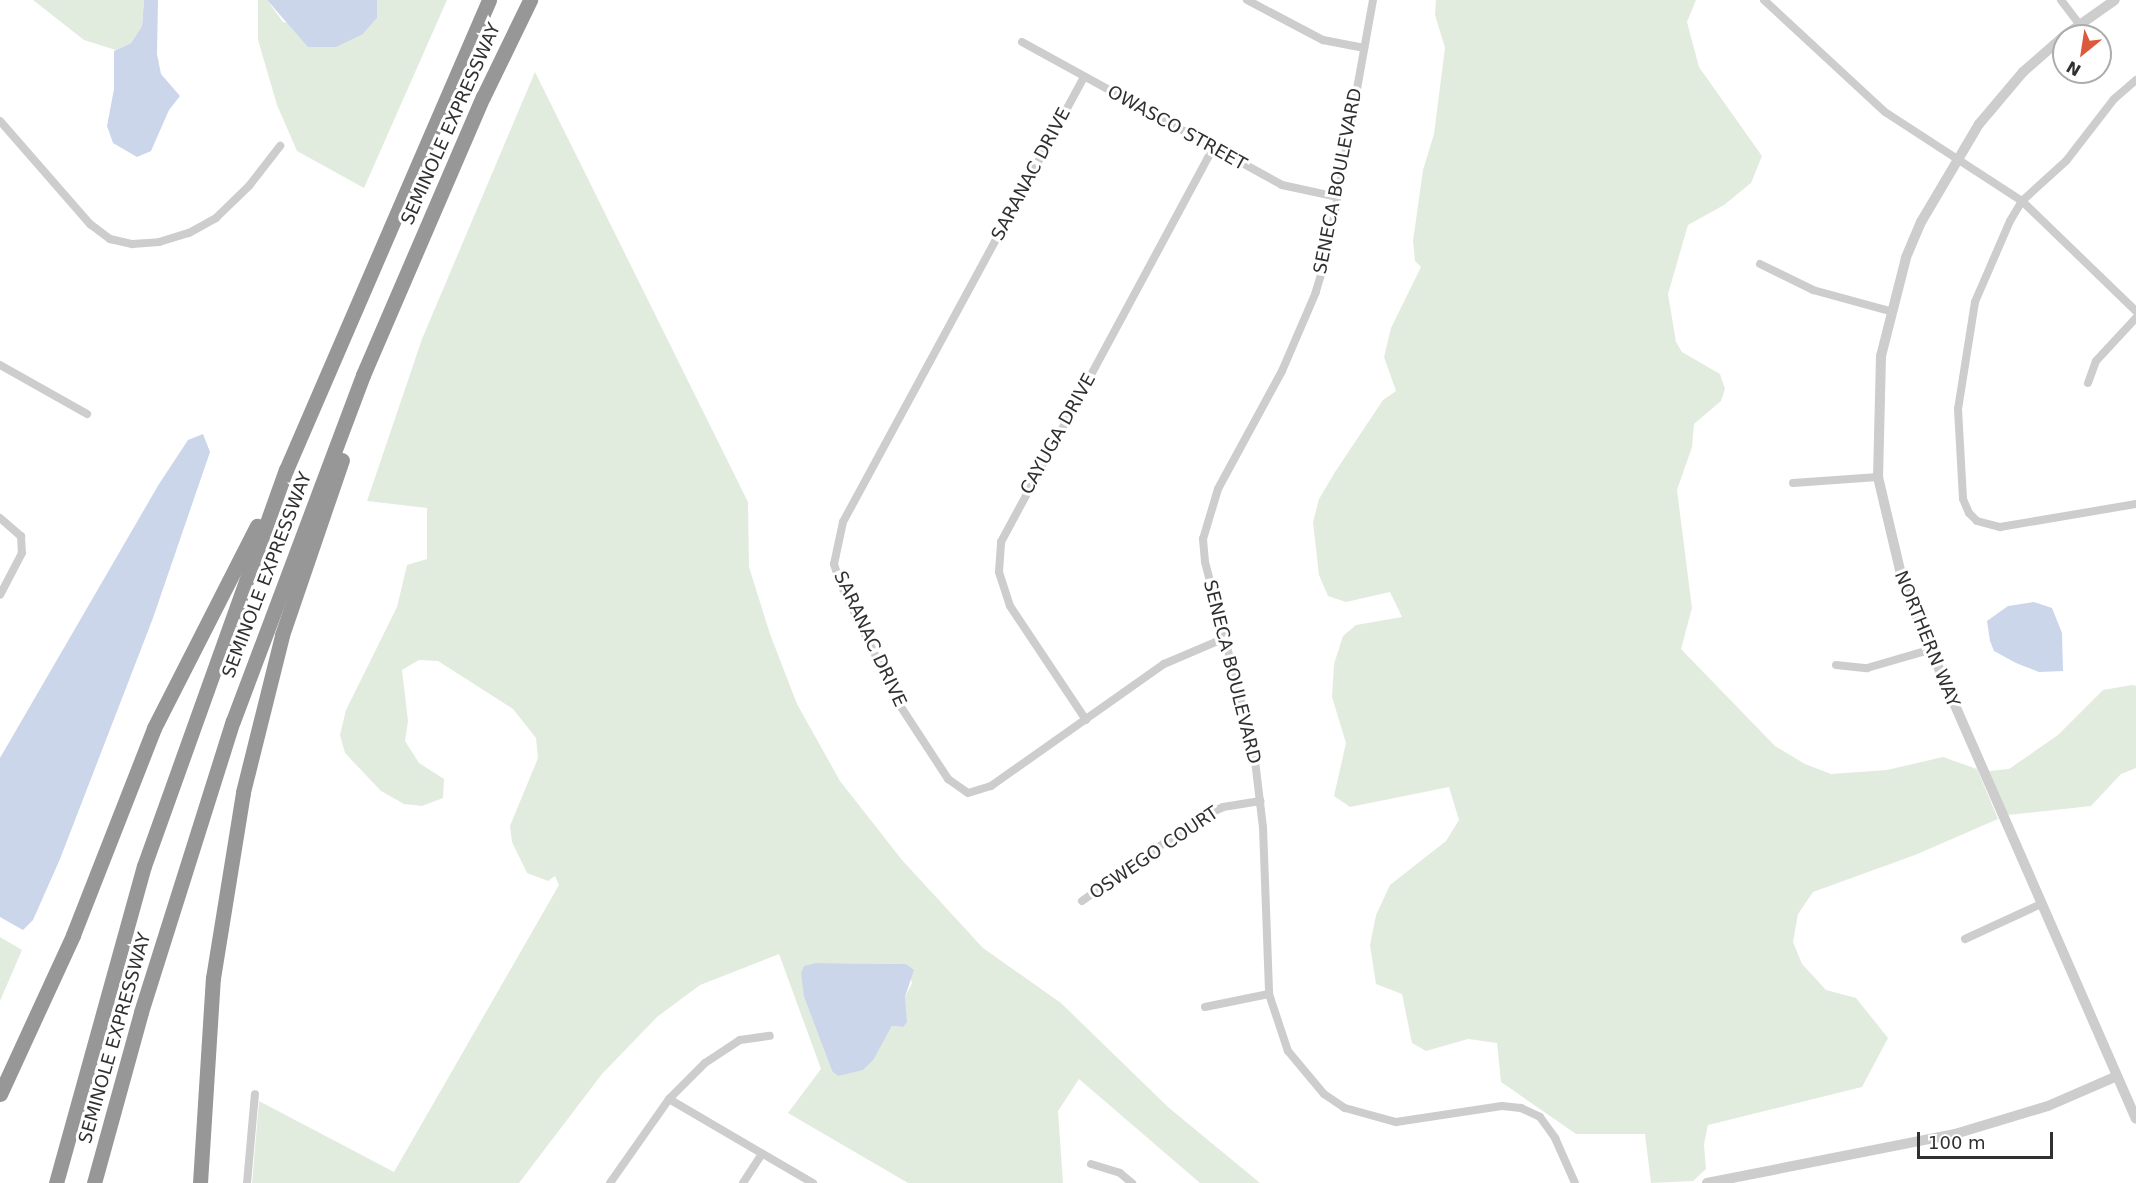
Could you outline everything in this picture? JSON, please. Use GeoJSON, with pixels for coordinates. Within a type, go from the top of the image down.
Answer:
{"type":"FeatureCollection","features":[{"type":"Feature","properties":{"kind":"highway","name":"SEMINOLE EXPRESSWAY"},"geometry":{"type":"LineString","coordinates":[[94,1183],[141,1012],[233,721],[363,375],[483,97],[530,0]]}},
{"type":"Feature","properties":{"kind":"highway","name":"SEMINOLE EXPRESSWAY"},"geometry":{"type":"LineString","coordinates":[[56,1183],[144,866],[286,470],[462,55],[487,4]]}},
{"type":"Feature","properties":{"kind":"highway"},"geometry":{"type":"LineString","coordinates":[[192,1183],[219,1000],[225,907],[245,781],[276,654],[347,446],[409,286],[414,254]]}},
{"type":"Feature","properties":{"kind":"highway"},"geometry":{"type":"LineString","coordinates":[[0,1094],[73,934],[154,728],[286,470]]}},
{"type":"Feature","properties":{"kind":"highway"},"geometry":{"type":"LineString","coordinates":[[200,1183],[203,1115]]}},
{"type":"Feature","properties":{"kind":"street"},"geometry":{"type":"LineString","coordinates":[[1247,0],[1323,40],[1364,48]]}},
{"type":"Feature","properties":{"kind":"street","name":"SENECA BOULEVARD"},"geometry":{"type":"LineString","coordinates":[[1373,0],[1327,255],[1300,333],[1218,489],[1208,518],[1205,562],[1254,752],[1261,801],[1269,994],[1288,1051],[1324,1094],[1345,1108],[1396,1122],[1492,1107],[1521,1108],[1540,1117],[1555,1138],[1575,1183]]}},
{"type":"Feature","properties":{"kind":"street"},"geometry":{"type":"LineString","coordinates":[[1764,0],[1857,89],[1955,159],[2022,201],[2136,311]]}},
{"type":"Feature","properties":{"kind":"street"},"geometry":{"type":"LineString","coordinates":[[2061,0],[2079,24]]}},
{"type":"Feature","properties":{"kind":"street","name":"NORTHERN WAY"},"geometry":{"type":"LineString","coordinates":[[2079,24],[2115,0]]}},
{"type":"Feature","properties":{"kind":"street","name":"OWASCO STREET"},"geometry":{"type":"LineString","coordinates":[[1022,42],[1282,185],[1337,197]]}},
{"type":"Feature","properties":{"kind":"street","name":"NORTHERN WAY"},"geometry":{"type":"LineString","coordinates":[[2052,47],[2001,96],[1955,159],[1920,222],[1890,311],[1877,394],[1878,477],[1894,557],[1929,650],[2136,1119]]}},
{"type":"Feature","properties":{"kind":"street","name":"SARANAC DRIVE"},"geometry":{"type":"LineString","coordinates":[[1084,76],[843,522],[834,564],[840,583],[899,704],[937,763],[959,788],[968,793],[991,786],[1164,664],[1226,638]]}},
{"type":"Feature","properties":{"kind":"street"},"geometry":{"type":"LineString","coordinates":[[2136,80],[2114,99],[2079,147],[2022,201],[1998,245],[1968,330],[1958,409],[1959,470],[1966,506],[1977,521],[2000,527],[2136,504]]}},
{"type":"Feature","properties":{"kind":"street"},"geometry":{"type":"LineString","coordinates":[[0,121],[90,224],[110,239],[132,244],[150,244],[189,233],[216,218],[249,186],[280,146]]}},
{"type":"Feature","properties":{"kind":"street","name":"CAYUGA DRIVE"},"geometry":{"type":"LineString","coordinates":[[1086,720],[1010,606],[999,572],[1001,542],[1213,148]]}},
{"type":"Feature","properties":{"kind":"street"},"geometry":{"type":"LineString","coordinates":[[1760,264],[1813,290],[1890,311]]}},
{"type":"Feature","properties":{"kind":"street"},"geometry":{"type":"LineString","coordinates":[[2088,383],[2096,361],[2136,318]]}},
{"type":"Feature","properties":{"kind":"street"},"geometry":{"type":"LineString","coordinates":[[0,365],[87,414]]}},
{"type":"Feature","properties":{"kind":"street"},"geometry":{"type":"LineString","coordinates":[[1793,483],[1878,477]]}},
{"type":"Feature","properties":{"kind":"street"},"geometry":{"type":"LineString","coordinates":[[0,518],[21,536],[22,553],[0,595]]}},
{"type":"Feature","properties":{"kind":"street"},"geometry":{"type":"LineString","coordinates":[[1836,665],[1867,668],[1929,650]]}},
{"type":"Feature","properties":{"kind":"street","name":"OSWEGO COURT"},"geometry":{"type":"LineString","coordinates":[[1082,901],[1201,818],[1223,807],[1261,801]]}},
{"type":"Feature","properties":{"kind":"street"},"geometry":{"type":"LineString","coordinates":[[1965,939],[2041,904]]}},
{"type":"Feature","properties":{"kind":"street"},"geometry":{"type":"LineString","coordinates":[[1205,1007],[1269,994]]}},
{"type":"Feature","properties":{"kind":"street"},"geometry":{"type":"LineString","coordinates":[[610,1183],[669,1099],[705,1063],[741,1040],[770,1036]]}},
{"type":"Feature","properties":{"kind":"street"},"geometry":{"type":"LineString","coordinates":[[1707,1183],[1955,1134],[2048,1106],[2117,1076]]}},
{"type":"Feature","properties":{"kind":"street"},"geometry":{"type":"LineString","coordinates":[[247,1183],[255,1094]]}},
{"type":"Feature","properties":{"kind":"street"},"geometry":{"type":"LineString","coordinates":[[669,1099],[813,1183]]}},
{"type":"Feature","properties":{"kind":"street"},"geometry":{"type":"LineString","coordinates":[[743,1183],[762,1154]]}},
{"type":"Feature","properties":{"kind":"street"},"geometry":{"type":"LineString","coordinates":[[1091,1164],[1120,1173],[1132,1183]]}},
{"type":"Feature","properties":{"kind":"green space"},"geometry":{"type":"Polygon","coordinates":[[[33,0],[144,0],[142,26],[131,43],[116,50],[84,40],[33,0]]]}},
{"type":"Feature","properties":{"kind":"green space"},"geometry":{"type":"Polygon","coordinates":[[[258,0],[267,0],[283,22],[363,34],[377,18],[377,0],[447,0],[364,188],[297,151],[277,105],[258,40],[258,0]]]}},
{"type":"Feature","properties":{"kind":"green space"},"geometry":{"type":"Polygon","coordinates":[[[1436,0],[1696,0],[1687,22],[1699,67],[1762,156],[1751,183],[1724,205],[1688,225],[1668,294],[1676,342],[1682,352],[1720,374],[1725,389],[1721,401],[1694,424],[1692,447],[1677,490],[1692,608],[1681,649],[1775,746],[1805,764],[1831,774],[1887,770],[1943,757],[1977,769],[1998,819],[1915,855],[1813,892],[1798,914],[1793,942],[1802,964],[1826,990],[1856,998],[1888,1038],[1862,1087],[1708,1125],[1704,1144],[1706,1169],[1693,1181],[1651,1183],[1645,1134],[1576,1134],[1501,1082],[1497,1043],[1468,1039],[1426,1051],[1412,1043],[1402,994],[1376,984],[1370,945],[1376,915],[1390,885],[1446,841],[1459,820],[1449,787],[1350,807],[1334,796],[1346,743],[1332,697],[1334,664],[1343,636],[1356,625],[1402,617],[1390,592],[1346,602],[1328,596],[1319,575],[1313,522],[1319,499],[1335,472],[1383,400],[1396,391],[1384,357],[1391,328],[1421,267],[1415,261],[1413,241],[1423,170],[1434,134],[1445,48],[1435,15],[1436,0]]]}},
{"type":"Feature","properties":{"kind":"green space"},"geometry":{"type":"Polygon","coordinates":[[[535,72],[748,502],[749,567],[770,634],[797,704],[840,781],[902,860],[983,948],[1061,1003],[1168,1107],[1260,1183],[1200,1183],[1079,1079],[1058,1111],[1063,1183],[908,1183],[788,1113],[821,1069],[779,954],[700,985],[657,1017],[602,1074],[519,1183],[252,1183],[259,1101],[394,1172],[559,885],[555,876],[548,881],[527,873],[512,842],[510,826],[538,758],[536,738],[513,709],[438,661],[419,660],[402,670],[408,721],[405,741],[419,763],[444,779],[443,798],[422,806],[404,804],[381,791],[345,753],[340,735],[346,710],[397,607],[407,565],[427,559],[427,508],[367,501],[422,339],[535,72]],[[816,963],[804,997],[832,1071],[874,1059],[892,1026],[903,1027],[905,997],[912,983],[906,964],[816,963]]]}},
{"type":"Feature","properties":{"kind":"green space"},"geometry":{"type":"Polygon","coordinates":[[[2136,686],[2136,768],[2121,774],[2091,806],[2008,815],[1989,771],[2009,769],[2058,735],[2103,690],[2136,686]]]}},
{"type":"Feature","properties":{"kind":"green space"},"geometry":{"type":"Polygon","coordinates":[[[0,937],[22,950],[0,1001],[0,937]]]}},
{"type":"Feature","properties":{"kind":"water"},"geometry":{"type":"Polygon","coordinates":[[[144,0],[158,0],[157,54],[161,74],[180,96],[169,110],[151,151],[137,157],[113,143],[107,126],[114,89],[114,51],[131,43],[142,26],[144,0]]]}},
{"type":"Feature","properties":{"kind":"water"},"geometry":{"type":"Polygon","coordinates":[[[267,0],[377,0],[377,18],[363,34],[336,47],[308,47],[267,0]]]}},
{"type":"Feature","properties":{"kind":"water"},"geometry":{"type":"Polygon","coordinates":[[[203,434],[210,452],[153,618],[60,859],[33,920],[23,930],[0,917],[0,758],[159,484],[188,440],[203,434]]]}},
{"type":"Feature","properties":{"kind":"water"},"geometry":{"type":"Polygon","coordinates":[[[2034,602],[2052,608],[2062,633],[2063,671],[2039,672],[1994,651],[1987,621],[2008,606],[2034,602]]]}},
{"type":"Feature","properties":{"kind":"water"},"geometry":{"type":"Polygon","coordinates":[[[816,963],[906,964],[914,970],[905,997],[907,1022],[903,1027],[892,1026],[874,1059],[863,1070],[838,1076],[832,1071],[804,997],[801,973],[804,966],[816,963]]]}}]}
